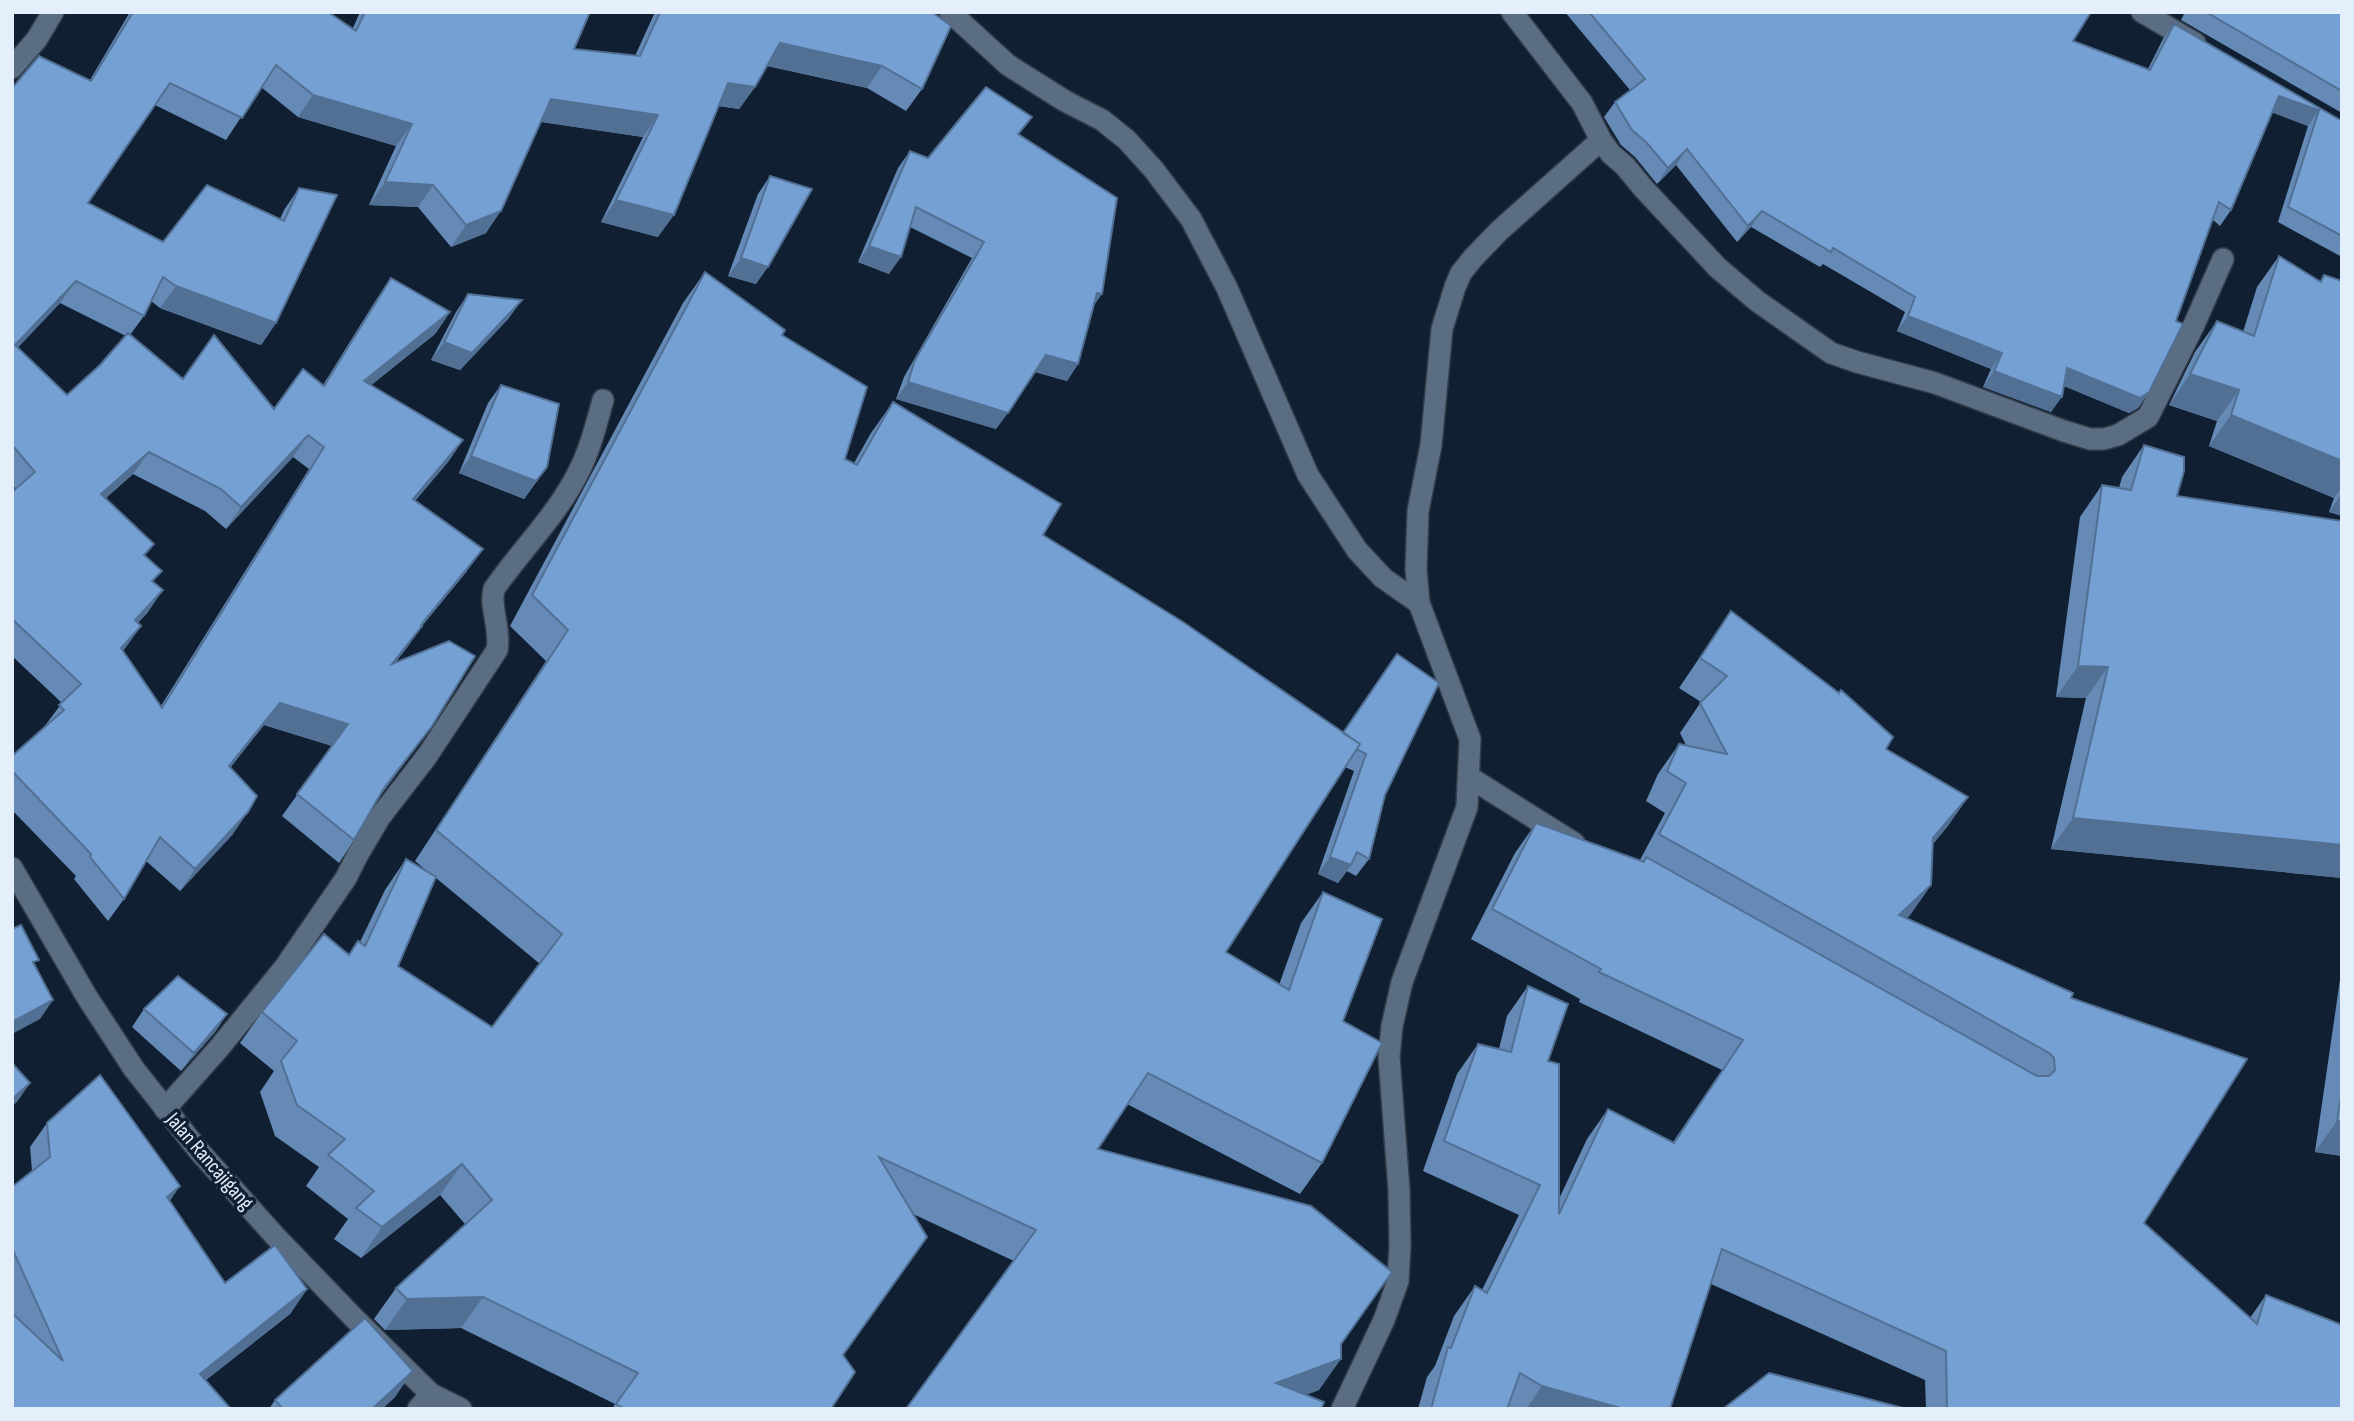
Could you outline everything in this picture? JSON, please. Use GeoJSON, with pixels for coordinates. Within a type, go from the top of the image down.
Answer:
{"type":"FeatureCollection","features":[{"type":"Feature","properties":{"kind":"street"},"geometry":{"type":"LineString","coordinates":[[12,68],[37,39],[53,12]]}},
{"type":"Feature","properties":{"kind":"street"},"geometry":{"type":"LineString","coordinates":[[950,12],[1008,65],[1065,101],[1102,120],[1127,140],[1154,170],[1191,219],[1227,288],[1308,475],[1357,550],[1383,578],[1419,603]]}},
{"type":"Feature","properties":{"kind":"street"},"geometry":{"type":"LineString","coordinates":[[1512,12],[1582,103],[1611,154],[1625,166],[1644,190],[1718,268],[1757,302],[1831,353],[1935,383],[2064,431],[2090,439],[2104,439],[2118,435],[2148,417],[2223,259]]}},
{"type":"Feature","properties":{"kind":"street"},"geometry":{"type":"LineString","coordinates":[[2142,12],[2213,53]]}},
{"type":"Feature","properties":{"kind":"street"},"geometry":{"type":"LineString","coordinates":[[1342,1409],[1384,1320],[1398,1281],[1399,1190],[1389,1057],[1392,1026],[1402,982],[1466,807],[1469,777],[1470,739],[1419,603],[1416,569],[1418,511],[1431,445],[1442,329],[1461,273],[1491,240],[1601,140]]}},
{"type":"Feature","properties":{"kind":"street"},"geometry":{"type":"LineString","coordinates":[[165,1109],[285,967],[346,878],[380,817],[426,756],[497,650],[499,638],[492,596],[494,589],[550,516],[578,474],[603,400]]}},
{"type":"Feature","properties":{"kind":"street"},"geometry":{"type":"LineString","coordinates":[[1469,777],[1596,855]]}},
{"type":"Feature","properties":{"kind":"street","name":"Jalan Rancajigang"},"geometry":{"type":"LineString","coordinates":[[12,868],[87,997],[134,1069],[199,1151],[425,1401],[461,1409]]}},
{"type":"Feature","properties":{"kind":"building"},"geometry":{"type":"Polygon","coordinates":[[[133,12],[328,12],[356,31],[365,12],[590,12],[574,49],[640,56],[660,12],[932,12],[951,26],[922,89],[882,66],[780,43],[755,87],[728,83],[674,215],[616,200],[658,115],[551,99],[501,211],[466,225],[433,185],[385,182],[412,124],[313,95],[276,65],[242,118],[170,83],[88,203],[163,242],[207,185],[284,221],[299,188],[337,195],[276,323],[176,286],[163,277],[144,316],[76,281],[15,345],[67,395],[100,365],[128,333],[183,379],[214,335],[274,409],[303,369],[324,386],[391,278],[450,312],[364,381],[463,440],[413,499],[483,549],[392,664],[449,641],[475,656],[432,726],[384,788],[354,840],[297,794],[348,724],[280,703],[229,766],[257,796],[248,812],[195,869],[160,837],[124,899],[90,857],[91,854],[12,771],[12,756],[64,710],[59,705],[81,684],[12,619],[12,492],[35,472],[12,445],[12,88],[39,56],[91,81],[133,12]],[[308,435],[241,507],[221,489],[149,452],[101,494],[154,544],[144,555],[162,571],[152,581],[163,590],[135,620],[141,626],[121,648],[162,708],[324,447],[308,435]]]}},
{"type":"Feature","properties":{"kind":"building"},"geometry":{"type":"Polygon","coordinates":[[[1589,12],[2091,12],[2073,41],[2150,70],[2174,24],[2342,121],[2342,236],[2288,207],[2319,110],[2279,96],[2231,210],[2219,202],[2176,321],[2183,324],[2149,392],[2140,398],[2067,368],[2062,397],[1994,371],[2002,353],[1908,316],[1915,297],[1833,248],[1831,252],[1762,211],[1748,226],[1687,149],[1668,168],[1632,130],[1615,102],[1645,79],[1589,12]]]}},
{"type":"Feature","properties":{"kind":"building"},"geometry":{"type":"Polygon","coordinates":[[[2206,12],[2342,12],[2342,91],[2206,12]]]}},
{"type":"Feature","properties":{"kind":"building"},"geometry":{"type":"Polygon","coordinates":[[[986,87],[1032,117],[1018,134],[1117,198],[1102,294],[1097,293],[1078,364],[1046,355],[1008,413],[908,382],[915,360],[984,242],[916,207],[901,257],[869,246],[910,151],[928,158],[986,87]]]}},
{"type":"Feature","properties":{"kind":"building"},"geometry":{"type":"Polygon","coordinates":[[[770,176],[812,189],[768,267],[741,258],[770,176]]]}},
{"type":"Feature","properties":{"kind":"building"},"geometry":{"type":"Polygon","coordinates":[[[2279,256],[2321,282],[2324,275],[2342,281],[2342,461],[2231,415],[2239,390],[2190,374],[2217,321],[2254,336],[2279,256]]]}},
{"type":"Feature","properties":{"kind":"building"},"geometry":{"type":"Polygon","coordinates":[[[705,272],[785,330],[782,335],[867,387],[845,459],[857,465],[893,402],[1061,504],[1043,535],[1183,622],[1360,744],[1226,952],[1289,990],[1323,892],[1382,919],[1343,1021],[1382,1043],[1322,1163],[1148,1073],[1098,1149],[1311,1206],[1392,1272],[1341,1344],[1341,1359],[1276,1383],[1324,1402],[1321,1409],[906,1409],[1036,1230],[879,1157],[927,1237],[843,1355],[855,1372],[831,1409],[625,1409],[616,1404],[638,1373],[483,1297],[407,1299],[396,1288],[492,1200],[462,1164],[382,1227],[356,1208],[374,1191],[328,1155],[345,1139],[297,1105],[281,1061],[297,1041],[262,1012],[324,934],[349,955],[358,941],[365,946],[406,859],[436,877],[398,966],[492,1027],[562,934],[436,830],[568,630],[532,595],[705,272]]]}},
{"type":"Feature","properties":{"kind":"building"},"geometry":{"type":"Polygon","coordinates":[[[468,294],[522,300],[472,353],[444,342],[468,294]]]}},
{"type":"Feature","properties":{"kind":"building"},"geometry":{"type":"Polygon","coordinates":[[[501,385],[559,404],[547,467],[536,481],[471,456],[501,385]]]}},
{"type":"Feature","properties":{"kind":"building"},"geometry":{"type":"Polygon","coordinates":[[[2144,445],[2184,457],[2184,471],[2177,496],[2342,521],[2342,845],[2073,818],[2108,667],[2078,666],[2102,485],[2131,490],[2144,445]]]}},
{"type":"Feature","properties":{"kind":"building"},"geometry":{"type":"Polygon","coordinates":[[[1731,611],[1839,693],[1841,690],[1893,737],[1886,749],[1968,797],[1933,838],[1931,885],[1899,915],[2073,993],[2071,998],[2247,1059],[2144,1223],[2257,1324],[2266,1295],[2342,1325],[2342,1409],[1947,1409],[1946,1351],[1722,1249],[1670,1409],[1624,1409],[1542,1386],[1520,1373],[1507,1409],[1431,1409],[1448,1347],[1451,1348],[1475,1286],[1487,1293],[1540,1185],[1444,1141],[1478,1044],[1511,1052],[1528,986],[1568,1004],[1548,1061],[1559,1064],[1559,1214],[1608,1109],[1674,1143],[1743,1040],[1599,972],[1601,969],[1492,909],[1536,823],[1644,862],[1646,857],[2037,1076],[2049,1076],[2055,1070],[2054,1058],[2049,1053],[1659,834],[1686,783],[1667,771],[1679,744],[1727,754],[1700,703],[1727,676],[1700,658],[1731,611]]]}},
{"type":"Feature","properties":{"kind":"building"},"geometry":{"type":"Polygon","coordinates":[[[1397,654],[1439,683],[1385,795],[1369,859],[1357,852],[1351,865],[1330,857],[1366,754],[1357,749],[1360,744],[1343,733],[1397,654]]]}},
{"type":"Feature","properties":{"kind":"building"},"geometry":{"type":"Polygon","coordinates":[[[21,925],[39,960],[33,962],[53,1000],[12,1022],[12,929],[21,925]]]}},
{"type":"Feature","properties":{"kind":"building"},"geometry":{"type":"Polygon","coordinates":[[[178,976],[227,1014],[194,1053],[144,1009],[178,976]]]}},
{"type":"Feature","properties":{"kind":"building"},"geometry":{"type":"Polygon","coordinates":[[[12,1063],[30,1083],[12,1099],[12,1063]]]}},
{"type":"Feature","properties":{"kind":"building"},"geometry":{"type":"Polygon","coordinates":[[[100,1075],[180,1186],[167,1197],[225,1283],[275,1245],[307,1289],[200,1374],[231,1409],[12,1409],[12,1313],[63,1361],[12,1248],[12,1187],[50,1157],[47,1123],[100,1075]]]}},
{"type":"Feature","properties":{"kind":"building"},"geometry":{"type":"Polygon","coordinates":[[[2342,1089],[2342,1122],[2337,1121],[2342,1089]]]}},
{"type":"Feature","properties":{"kind":"building"},"geometry":{"type":"Polygon","coordinates":[[[365,1318],[413,1371],[372,1409],[283,1409],[275,1400],[365,1318]]]}},
{"type":"Feature","properties":{"kind":"building"},"geometry":{"type":"Polygon","coordinates":[[[1769,1373],[1907,1409],[1723,1409],[1769,1373]]]}}]}
